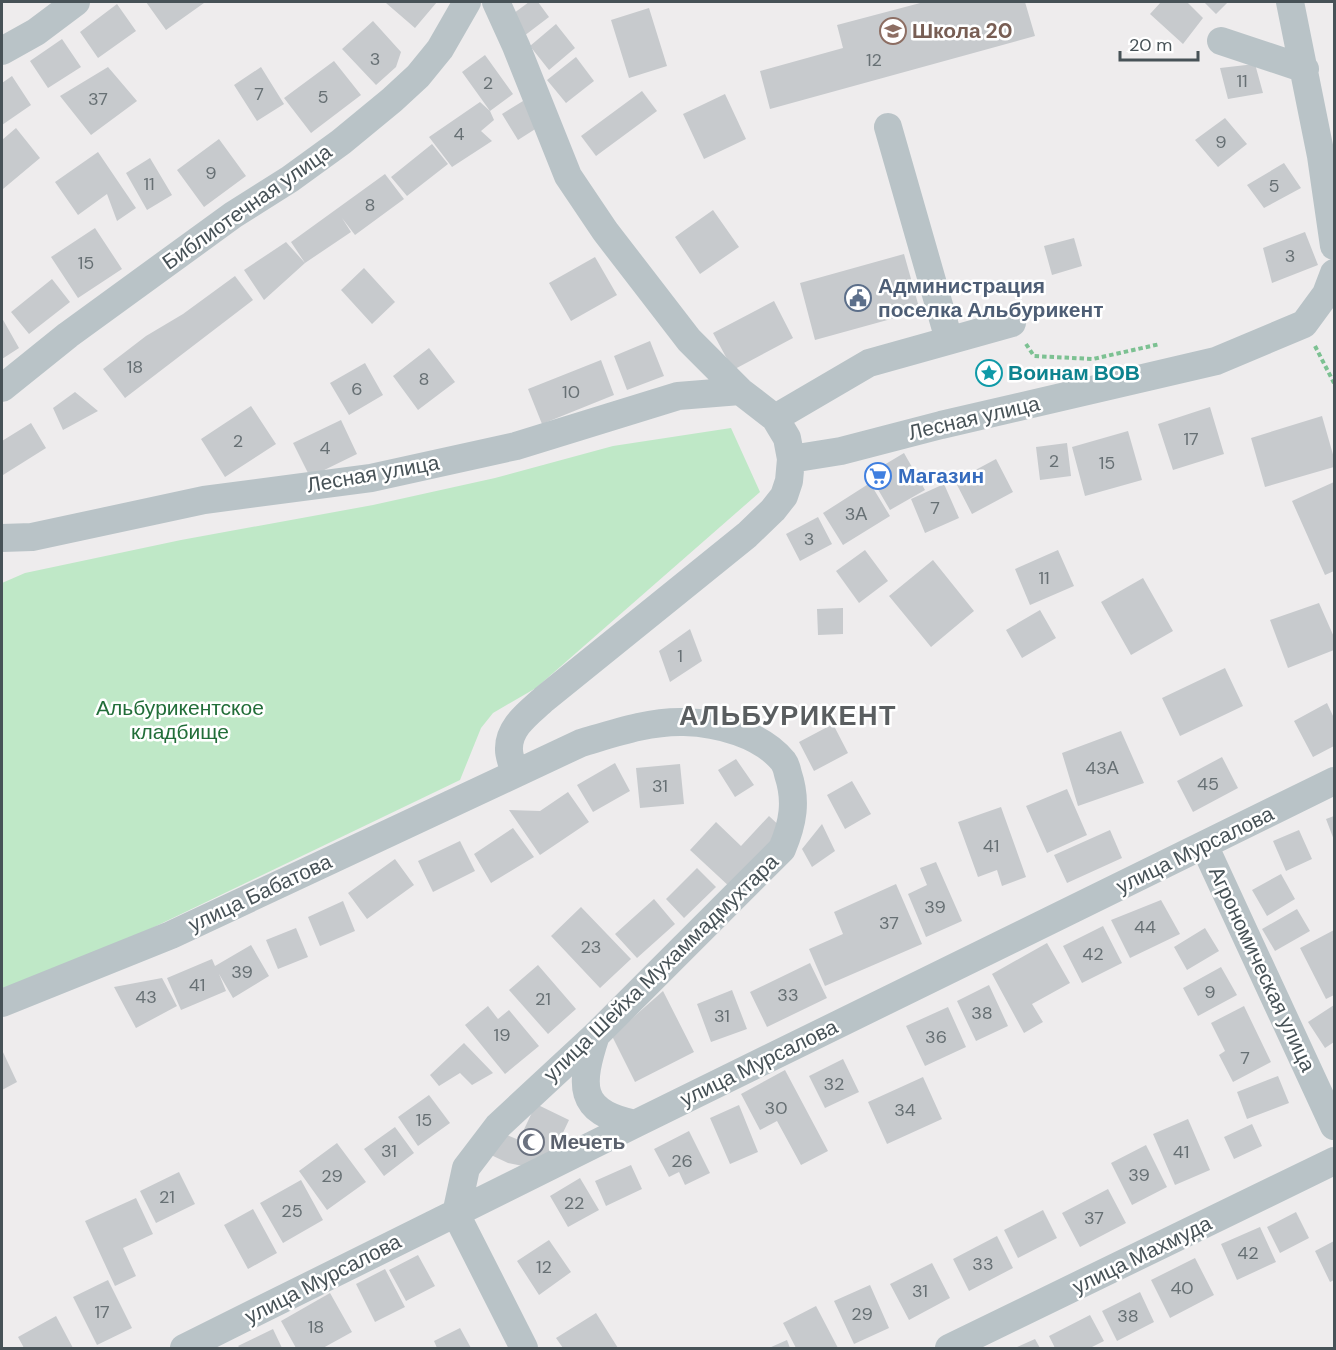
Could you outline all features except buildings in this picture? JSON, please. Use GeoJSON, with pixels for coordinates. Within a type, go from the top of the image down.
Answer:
{"type":"FeatureCollection","features":[{"type":"Feature","properties":{"kind":"street"},"geometry":{"type":"LineString","coordinates":[[2,51],[36,32],[76,2]]}},
{"type":"Feature","properties":{"kind":"street","name":"Библиотечная улица"},"geometry":{"type":"LineString","coordinates":[[2,388],[68,335],[233,215],[290,179],[341,142],[392,100],[418,76],[440,49],[467,2]]}},
{"type":"Feature","properties":{"kind":"street"},"geometry":{"type":"LineString","coordinates":[[496,2],[568,176],[605,231],[689,340],[740,391],[774,418],[787,438],[791,459],[789,481],[784,496],[767,516],[747,535],[544,699],[518,724],[510,737],[508,751],[514,773]]}},
{"type":"Feature","properties":{"kind":"street"},"geometry":{"type":"LineString","coordinates":[[1290,2],[1305,69],[1334,230]]}},
{"type":"Feature","properties":{"kind":"street"},"geometry":{"type":"LineString","coordinates":[[1221,41],[1305,69]]}},
{"type":"Feature","properties":{"kind":"street"},"geometry":{"type":"LineString","coordinates":[[888,127],[949,340]]}},
{"type":"Feature","properties":{"kind":"street"},"geometry":{"type":"LineString","coordinates":[[1304,324],[1326,294],[1335,273]]}},
{"type":"Feature","properties":{"kind":"street","name":"Лесная улица"},"geometry":{"type":"LineString","coordinates":[[791,459],[841,451],[941,425],[1216,361],[1304,324],[1335,320]]}},
{"type":"Feature","properties":{"kind":"street"},"geometry":{"type":"LineString","coordinates":[[774,418],[869,363],[1012,323]]}},
{"type":"Feature","properties":{"kind":"street","name":"Лесная улица"},"geometry":{"type":"LineString","coordinates":[[2,538],[32,537],[204,500],[371,478],[516,446],[678,396],[740,391]]}},
{"type":"Feature","properties":{"kind":"street","name":"улица Шейха Мухаммадмухтара"},"geometry":{"type":"LineString","coordinates":[[456,1214],[466,1168],[498,1126],[596,1035],[782,849],[790,831],[794,810],[793,787],[785,763],[771,749],[742,733],[714,725],[683,722],[646,725],[581,743],[514,773]]}},
{"type":"Feature","properties":{"kind":"street","name":"улица Бабатова"},"geometry":{"type":"LineString","coordinates":[[2,1003],[171,935],[514,773]]}},
{"type":"Feature","properties":{"kind":"street","name":"улица Мурсалова"},"geometry":{"type":"LineString","coordinates":[[184,1348],[1335,781]]}},
{"type":"Feature","properties":{"kind":"street","name":"Агрономическая улица"},"geometry":{"type":"LineString","coordinates":[[1204,845],[1335,1126]]}},
{"type":"Feature","properties":{"kind":"street"},"geometry":{"type":"LineString","coordinates":[[596,1035],[587,1065],[586,1089],[590,1101],[597,1110],[615,1120],[635,1124]]}},
{"type":"Feature","properties":{"kind":"street","name":"улица Махмуда"},"geometry":{"type":"LineString","coordinates":[[949,1348],[1335,1161]]}},
{"type":"Feature","properties":{"kind":"street"},"geometry":{"type":"LineString","coordinates":[[456,1214],[524,1348]]}},
{"type":"Feature","properties":{"kind":"path"},"geometry":{"type":"LineString","coordinates":[[1012,323],[1034,356],[1094,359],[1156,344],[1168,345]]}},
{"type":"Feature","properties":{"kind":"path"},"geometry":{"type":"LineString","coordinates":[[1304,324],[1335,383]]}},
{"type":"Feature","properties":{"kind":"green space","name":"Альбурикентское кладбище"},"geometry":{"type":"Polygon","coordinates":[[[731,428],[760,492],[536,688],[493,713],[481,728],[460,780],[46,979],[2,995],[2,583],[25,573],[181,540],[373,505],[495,478],[613,446],[731,428]]]}},
{"type":"Feature","properties":{"kind":"place","name":"Школа 20"},"geometry":{"type":"Point","coordinates":[893,31]}},
{"type":"Feature","properties":{"kind":"place","name":"Администрация поселка Альбурикент"},"geometry":{"type":"Point","coordinates":[858,298]}},
{"type":"Feature","properties":{"kind":"place","name":"Воинам ВОВ"},"geometry":{"type":"Point","coordinates":[989,373]}},
{"type":"Feature","properties":{"kind":"place","name":"Магазин"},"geometry":{"type":"Point","coordinates":[878,476]}},
{"type":"Feature","properties":{"kind":"place","name":"Мечеть"},"geometry":{"type":"Point","coordinates":[531,1142]}},
{"type":"Feature","properties":{"kind":"district","name":"АЛЬБУРИКЕНТ"},"geometry":{"type":"Point","coordinates":[788,716]}}]}
